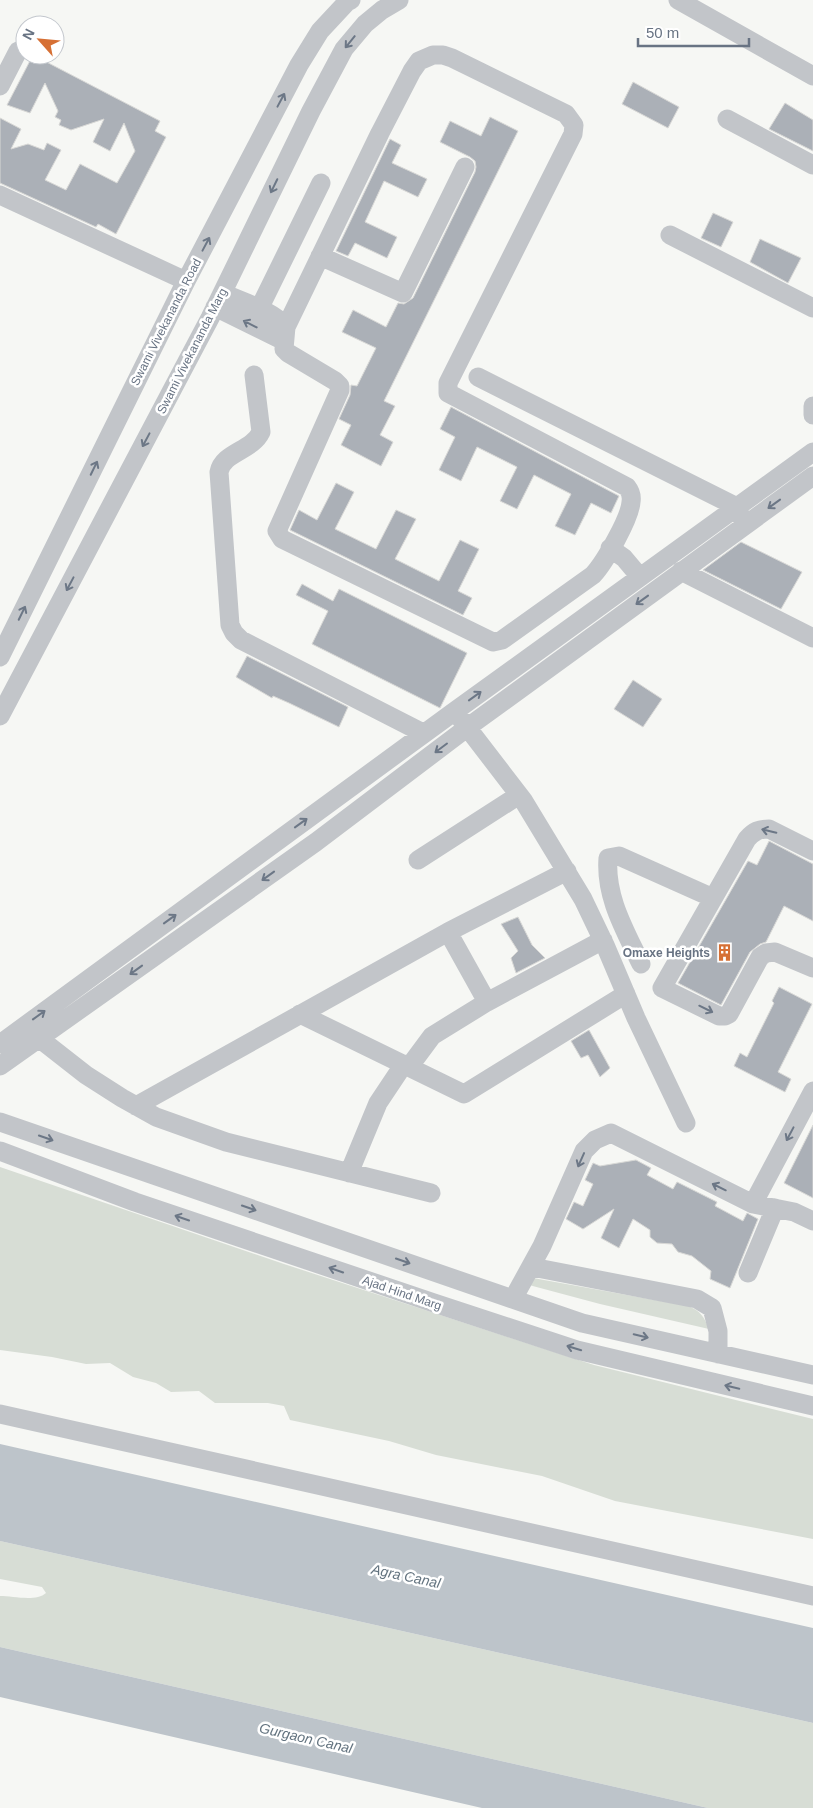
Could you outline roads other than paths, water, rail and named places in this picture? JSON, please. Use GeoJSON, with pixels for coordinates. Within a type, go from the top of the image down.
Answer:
{"type":"FeatureCollection","features":[{"type":"Feature","properties":{"kind":"street","name":"Swami Vivekananda Marg"},"geometry":{"type":"LineString","coordinates":[[0,716],[219,300],[311,111],[344,49],[370,20],[399,0]]}},
{"type":"Feature","properties":{"kind":"street"},"geometry":{"type":"LineString","coordinates":[[678,0],[813,76]]}},
{"type":"Feature","properties":{"kind":"street"},"geometry":{"type":"LineString","coordinates":[[347,1],[370,20]]}},
{"type":"Feature","properties":{"kind":"street","name":"Swami Vivekananda Road"},"geometry":{"type":"LineString","coordinates":[[0,657],[186,281],[299,65],[320,31],[347,1]]}},
{"type":"Feature","properties":{"kind":"street"},"geometry":{"type":"LineString","coordinates":[[444,55],[566,114],[571,118],[574,125],[573,134],[447,388],[448,394],[453,397],[627,487],[631,492],[630,510],[599,569],[594,575],[502,640],[493,642],[282,539],[276,531],[277,527],[340,390],[340,386],[335,381],[284,349],[285,334],[320,256],[412,71],[419,61],[426,57],[444,55]]}},
{"type":"Feature","properties":{"kind":"street"},"geometry":{"type":"LineString","coordinates":[[0,86],[15,58]]}},
{"type":"Feature","properties":{"kind":"street"},"geometry":{"type":"LineString","coordinates":[[727,119],[813,166]]}},
{"type":"Feature","properties":{"kind":"street"},"geometry":{"type":"LineString","coordinates":[[320,256],[403,293],[464,167]]}},
{"type":"Feature","properties":{"kind":"street"},"geometry":{"type":"LineString","coordinates":[[259,309],[321,183]]}},
{"type":"Feature","properties":{"kind":"street"},"geometry":{"type":"LineString","coordinates":[[0,195],[186,281]]}},
{"type":"Feature","properties":{"kind":"street"},"geometry":{"type":"LineString","coordinates":[[670,235],[813,308]]}},
{"type":"Feature","properties":{"kind":"street"},"geometry":{"type":"LineString","coordinates":[[219,300],[259,309],[279,320],[285,334]]}},
{"type":"Feature","properties":{"kind":"street"},"geometry":{"type":"LineString","coordinates":[[219,300],[285,334]]}},
{"type":"Feature","properties":{"kind":"street"},"geometry":{"type":"LineString","coordinates":[[254,376],[261,432],[251,445],[223,462],[219,472],[230,625],[234,633],[241,640],[423,734]]}},
{"type":"Feature","properties":{"kind":"street"},"geometry":{"type":"LineString","coordinates":[[478,377],[737,507],[744,525]]}},
{"type":"Feature","properties":{"kind":"street"},"geometry":{"type":"LineString","coordinates":[[813,406],[813,415]]}},
{"type":"Feature","properties":{"kind":"street"},"geometry":{"type":"LineString","coordinates":[[0,1044],[454,710],[813,452]]}},
{"type":"Feature","properties":{"kind":"street"},"geometry":{"type":"LineString","coordinates":[[0,1066],[316,842],[468,727],[813,476]]}},
{"type":"Feature","properties":{"kind":"street"},"geometry":{"type":"LineString","coordinates":[[610,548],[624,558],[640,577]]}},
{"type":"Feature","properties":{"kind":"street"},"geometry":{"type":"LineString","coordinates":[[681,571],[813,638]]}},
{"type":"Feature","properties":{"kind":"street"},"geometry":{"type":"LineString","coordinates":[[454,710],[519,795],[583,899],[686,1124]]}},
{"type":"Feature","properties":{"kind":"street"},"geometry":{"type":"LineString","coordinates":[[418,860],[519,795]]}},
{"type":"Feature","properties":{"kind":"street"},"geometry":{"type":"LineString","coordinates":[[813,850],[769,829],[753,832],[747,839],[662,988],[719,1016],[725,1016],[729,1014],[760,958],[766,953],[775,952],[813,968]]}},
{"type":"Feature","properties":{"kind":"street"},"geometry":{"type":"LineString","coordinates":[[641,964],[614,909],[607,868],[608,858],[619,856],[713,898]]}},
{"type":"Feature","properties":{"kind":"street"},"geometry":{"type":"LineString","coordinates":[[136,1106],[448,932],[567,871]]}},
{"type":"Feature","properties":{"kind":"street"},"geometry":{"type":"LineString","coordinates":[[448,932],[487,1002]]}},
{"type":"Feature","properties":{"kind":"street"},"geometry":{"type":"LineString","coordinates":[[349,1173],[378,1102],[432,1036],[487,1002],[603,940]]}},
{"type":"Feature","properties":{"kind":"street"},"geometry":{"type":"LineString","coordinates":[[300,1014],[464,1094],[626,994]]}},
{"type":"Feature","properties":{"kind":"street"},"geometry":{"type":"LineString","coordinates":[[40,1039],[86,1075],[156,1117],[226,1142],[431,1194]]}},
{"type":"Feature","properties":{"kind":"street"},"geometry":{"type":"LineString","coordinates":[[754,1204],[813,1091]]}},
{"type":"Feature","properties":{"kind":"street"},"geometry":{"type":"LineString","coordinates":[[0,1122],[582,1323],[813,1375]]}},
{"type":"Feature","properties":{"kind":"street"},"geometry":{"type":"LineString","coordinates":[[513,1299],[532,1267],[584,1151],[595,1140],[611,1133],[754,1204],[794,1212],[813,1221]]}},
{"type":"Feature","properties":{"kind":"street","name":"Ajad Hind Marg"},"geometry":{"type":"LineString","coordinates":[[0,1151],[136,1202],[577,1350],[813,1406]]}},
{"type":"Feature","properties":{"kind":"street"},"geometry":{"type":"LineString","coordinates":[[748,1273],[775,1208]]}},
{"type":"Feature","properties":{"kind":"street"},"geometry":{"type":"LineString","coordinates":[[532,1267],[696,1299],[712,1308],[718,1330],[718,1354]]}},
{"type":"Feature","properties":{"kind":"street"},"geometry":{"type":"LineString","coordinates":[[762,1394],[770,1365]]}},
{"type":"Feature","properties":{"kind":"street"},"geometry":{"type":"LineString","coordinates":[[0,1414],[813,1596]]}},
{"type":"Feature","properties":{"kind":"water","name":"Agra Canal"},"geometry":{"type":"Polygon","coordinates":[[[0,1444],[813,1628],[813,1723],[0,1541],[0,1444]]]}},
{"type":"Feature","properties":{"kind":"water","name":"Gurgaon Canal"},"geometry":{"type":"Polygon","coordinates":[[[0,1647],[708,1808],[482,1808],[0,1697],[0,1647]]]}},
{"type":"Feature","properties":{"kind":"place","name":"Omaxe Heights"},"geometry":{"type":"Point","coordinates":[724,953]}}]}
